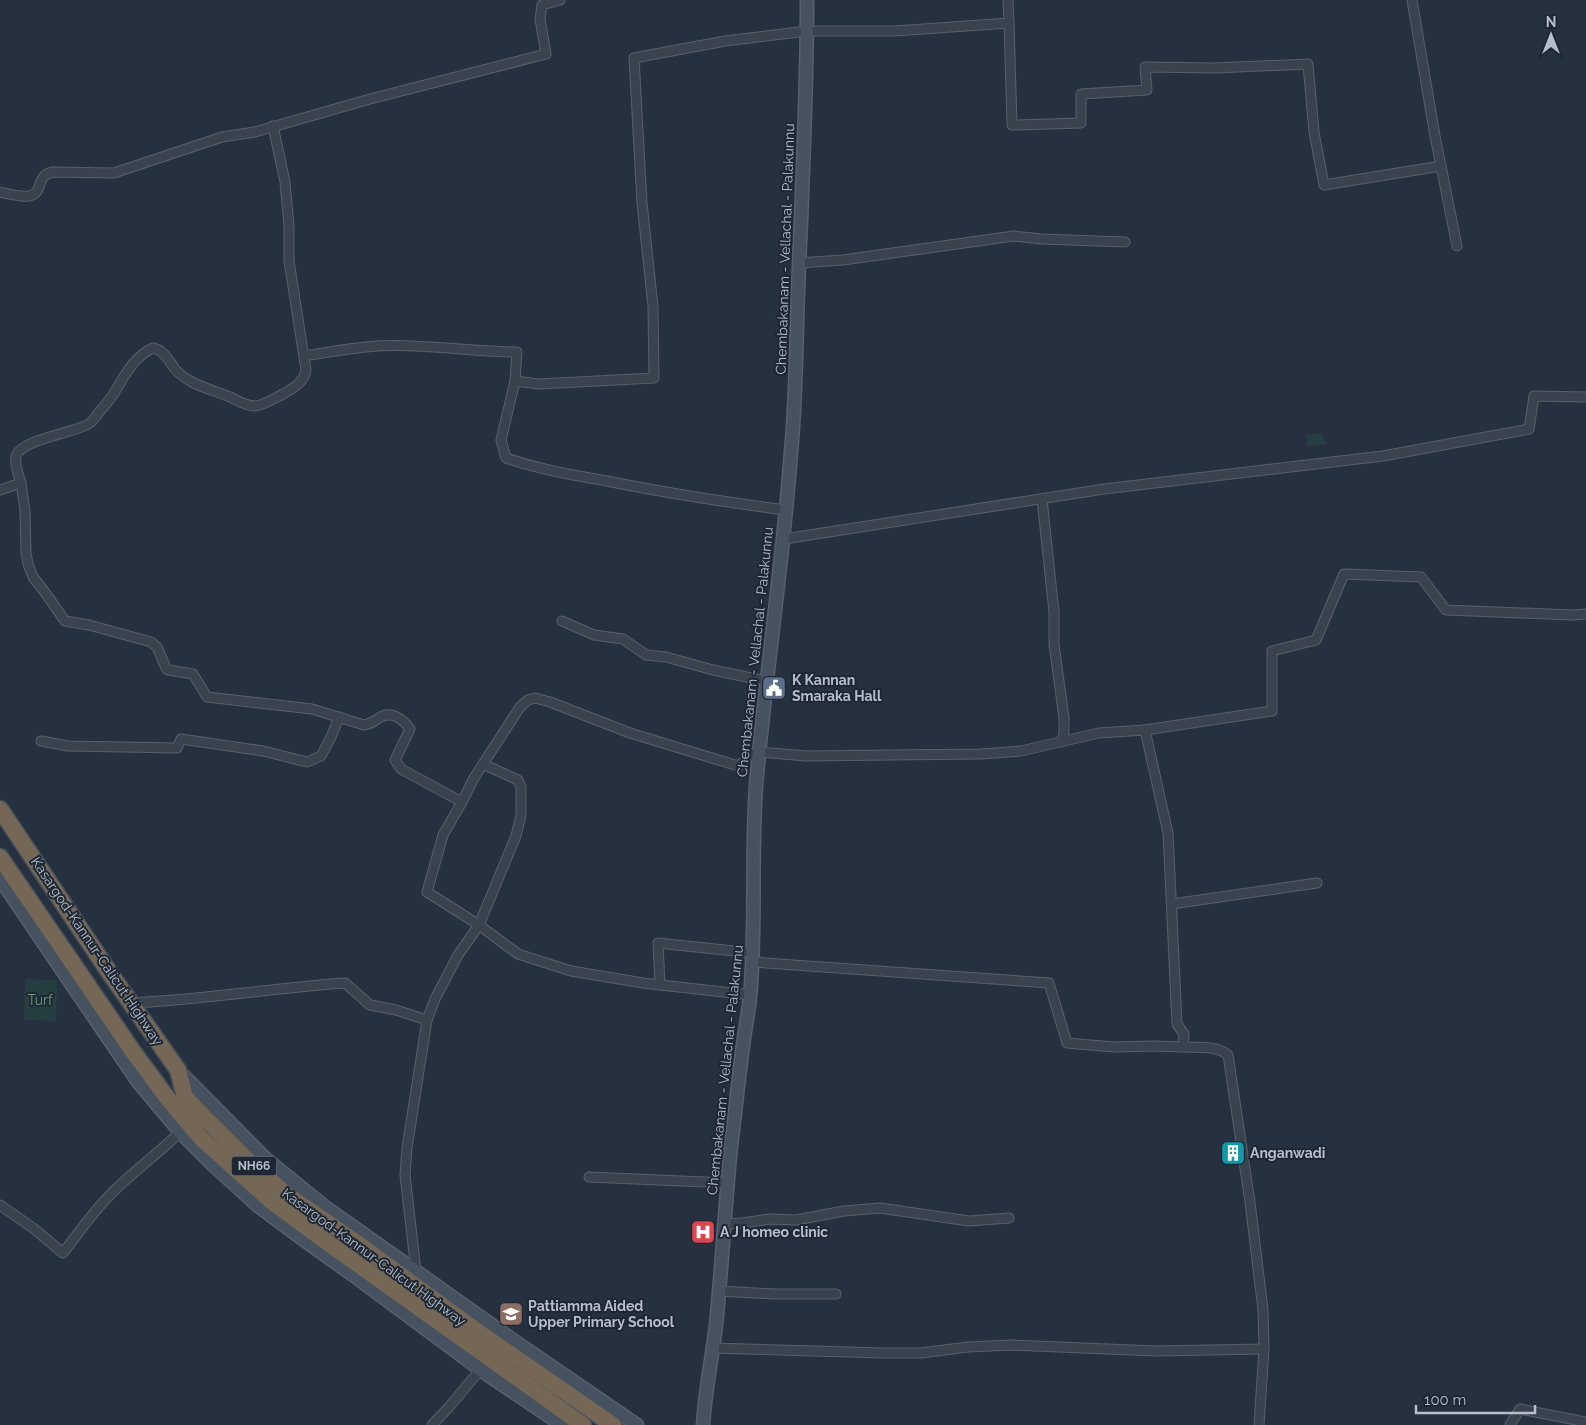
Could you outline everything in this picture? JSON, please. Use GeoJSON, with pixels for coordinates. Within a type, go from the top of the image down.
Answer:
{"type":"FeatureCollection","features":[{"type":"Feature","properties":{"kind":"highway","name":"Kasargod-Kannur-Calicut Highway"},"geometry":{"type":"LineString","coordinates":[[0,809],[178,1070],[185,1097],[245,1158],[286,1194],[357,1243],[474,1330],[613,1425]]}},
{"type":"Feature","properties":{"kind":"highway","name":"Kasargod-Kannur-Calicut Highway"},"geometry":{"type":"LineString","coordinates":[[0,857],[134,1053],[168,1099],[202,1138],[271,1201],[389,1288],[583,1425]]}},
{"type":"Feature","properties":{"kind":"main road","name":"Chembakanam - Vellachal - Palakunnu"},"geometry":{"type":"LineString","coordinates":[[703,1425],[721,1274],[724,1224],[741,1056],[750,995],[753,957],[756,792],[766,681],[784,539],[794,412],[799,264],[804,191],[807,0]]}},
{"type":"Feature","properties":{"kind":"main road"},"geometry":{"type":"LineString","coordinates":[[0,879],[138,1082],[180,1132],[214,1166],[258,1206],[480,1370],[562,1425]]}},
{"type":"Feature","properties":{"kind":"main road"},"geometry":{"type":"LineString","coordinates":[[178,1070],[265,1158],[324,1206],[637,1425]]}},
{"type":"Feature","properties":{"kind":"street"},"geometry":{"type":"LineString","coordinates":[[0,192],[30,196],[38,191],[42,178],[46,174],[53,172],[114,173],[222,137],[255,132],[370,99],[546,54],[540,18],[542,4],[560,0]]}},
{"type":"Feature","properties":{"kind":"street"},"geometry":{"type":"LineString","coordinates":[[1008,0],[1012,125],[1081,123],[1081,94],[1147,90],[1145,67],[1215,68],[1308,64],[1314,132],[1324,185],[1441,166]]}},
{"type":"Feature","properties":{"kind":"street"},"geometry":{"type":"LineString","coordinates":[[1412,0],[1457,246]]}},
{"type":"Feature","properties":{"kind":"street"},"geometry":{"type":"LineString","coordinates":[[515,381],[539,384],[654,378],[653,306],[642,204],[634,58],[725,41],[807,31],[895,31],[1009,23]]}},
{"type":"Feature","properties":{"kind":"street"},"geometry":{"type":"LineString","coordinates":[[273,126],[285,182],[289,226],[289,261],[306,370],[305,377],[294,387],[272,400],[256,406],[246,405],[195,383],[175,368],[157,349],[149,350],[136,359],[124,374],[114,394],[92,422],[79,430],[50,436],[18,452],[16,463],[25,511],[28,564],[33,577],[65,621],[89,625],[150,642],[157,647],[168,670],[193,674],[207,696],[312,709],[364,725],[372,724],[384,716],[398,716],[410,729],[395,760],[401,769],[462,802]]}},
{"type":"Feature","properties":{"kind":"street"},"geometry":{"type":"LineString","coordinates":[[799,264],[843,260],[1014,236],[1041,239],[1124,242]]}},
{"type":"Feature","properties":{"kind":"street"},"geometry":{"type":"LineString","coordinates":[[304,356],[366,347],[407,346],[517,352],[515,381],[501,440],[506,458],[530,466],[633,487],[713,501],[785,510]]}},
{"type":"Feature","properties":{"kind":"street"},"geometry":{"type":"LineString","coordinates":[[784,539],[1104,489],[1383,456],[1529,429],[1534,396],[1586,397]]}},
{"type":"Feature","properties":{"kind":"street"},"geometry":{"type":"LineString","coordinates":[[0,490],[21,483]]}},
{"type":"Feature","properties":{"kind":"street"},"geometry":{"type":"LineString","coordinates":[[1042,499],[1054,612],[1054,644],[1064,718],[1062,742]]}},
{"type":"Feature","properties":{"kind":"street"},"geometry":{"type":"LineString","coordinates":[[750,995],[660,985],[571,971],[518,954],[427,892],[443,835],[474,778],[520,707],[528,700],[535,698],[550,702],[630,732],[735,765],[740,765],[750,754],[760,752],[806,756],[981,754],[1021,751],[1100,733],[1145,730],[1272,711],[1272,651],[1316,640],[1344,574],[1421,577],[1446,610],[1586,614]]}},
{"type":"Feature","properties":{"kind":"street"},"geometry":{"type":"LineString","coordinates":[[562,621],[594,635],[623,639],[646,655],[666,657],[713,670],[766,681]]}},
{"type":"Feature","properties":{"kind":"street"},"geometry":{"type":"LineString","coordinates":[[40,741],[68,746],[177,748],[181,739],[263,751],[307,762],[321,756],[339,717]]}},
{"type":"Feature","properties":{"kind":"street"},"geometry":{"type":"LineString","coordinates":[[1145,730],[1168,833],[1177,1024],[1184,1034],[1184,1047]]}},
{"type":"Feature","properties":{"kind":"street"},"geometry":{"type":"LineString","coordinates":[[416,1271],[405,1175],[407,1148],[427,1020],[458,955],[479,926],[516,836],[521,814],[521,787],[518,780],[483,764]]}},
{"type":"Feature","properties":{"kind":"street"},"geometry":{"type":"LineString","coordinates":[[1172,904],[1317,884]]}},
{"type":"Feature","properties":{"kind":"street"},"geometry":{"type":"LineString","coordinates":[[660,985],[658,943],[753,957],[1049,983],[1067,1043],[1114,1047],[1215,1048],[1228,1054],[1263,1310],[1264,1350],[1259,1425]]}},
{"type":"Feature","properties":{"kind":"street"},"geometry":{"type":"LineString","coordinates":[[131,1003],[345,983],[370,1006],[396,1010],[427,1020]]}},
{"type":"Feature","properties":{"kind":"street"},"geometry":{"type":"LineString","coordinates":[[0,1205],[62,1253],[112,1192],[167,1146],[180,1132]]}},
{"type":"Feature","properties":{"kind":"street"},"geometry":{"type":"LineString","coordinates":[[588,1177],[728,1183]]}},
{"type":"Feature","properties":{"kind":"street"},"geometry":{"type":"LineString","coordinates":[[724,1224],[770,1219],[796,1220],[844,1211],[880,1208],[969,1221],[1009,1218]]}},
{"type":"Feature","properties":{"kind":"street"},"geometry":{"type":"LineString","coordinates":[[718,1291],[775,1294],[836,1294]]}},
{"type":"Feature","properties":{"kind":"street"},"geometry":{"type":"LineString","coordinates":[[712,1348],[882,1353],[921,1353],[968,1347],[1012,1345],[1156,1351],[1264,1350]]}},
{"type":"Feature","properties":{"kind":"street"},"geometry":{"type":"LineString","coordinates":[[432,1425],[480,1370]]}},
{"type":"Feature","properties":{"kind":"street"},"geometry":{"type":"LineString","coordinates":[[1510,1425],[1520,1409],[1586,1422]]}},
{"type":"Feature","properties":{"kind":"green space"},"geometry":{"type":"Polygon","coordinates":[[[1321,433],[1328,444],[1307,447],[1306,435],[1321,433]]]}},
{"type":"Feature","properties":{"kind":"green space","name":"Turf"},"geometry":{"type":"Polygon","coordinates":[[[25,979],[57,980],[56,1021],[24,1020],[25,979]]]}},
{"type":"Feature","properties":{"kind":"place","name":"K Kannan Smaraka Hall"},"geometry":{"type":"Point","coordinates":[774,688]}},
{"type":"Feature","properties":{"kind":"place","name":"Anganwadi"},"geometry":{"type":"Point","coordinates":[1233,1153]}},
{"type":"Feature","properties":{"kind":"place","name":"A J homeo clinic"},"geometry":{"type":"Point","coordinates":[703,1232]}},
{"type":"Feature","properties":{"kind":"place","name":"Pattiamma Aided Upper Primary School"},"geometry":{"type":"Point","coordinates":[511,1314]}}]}
